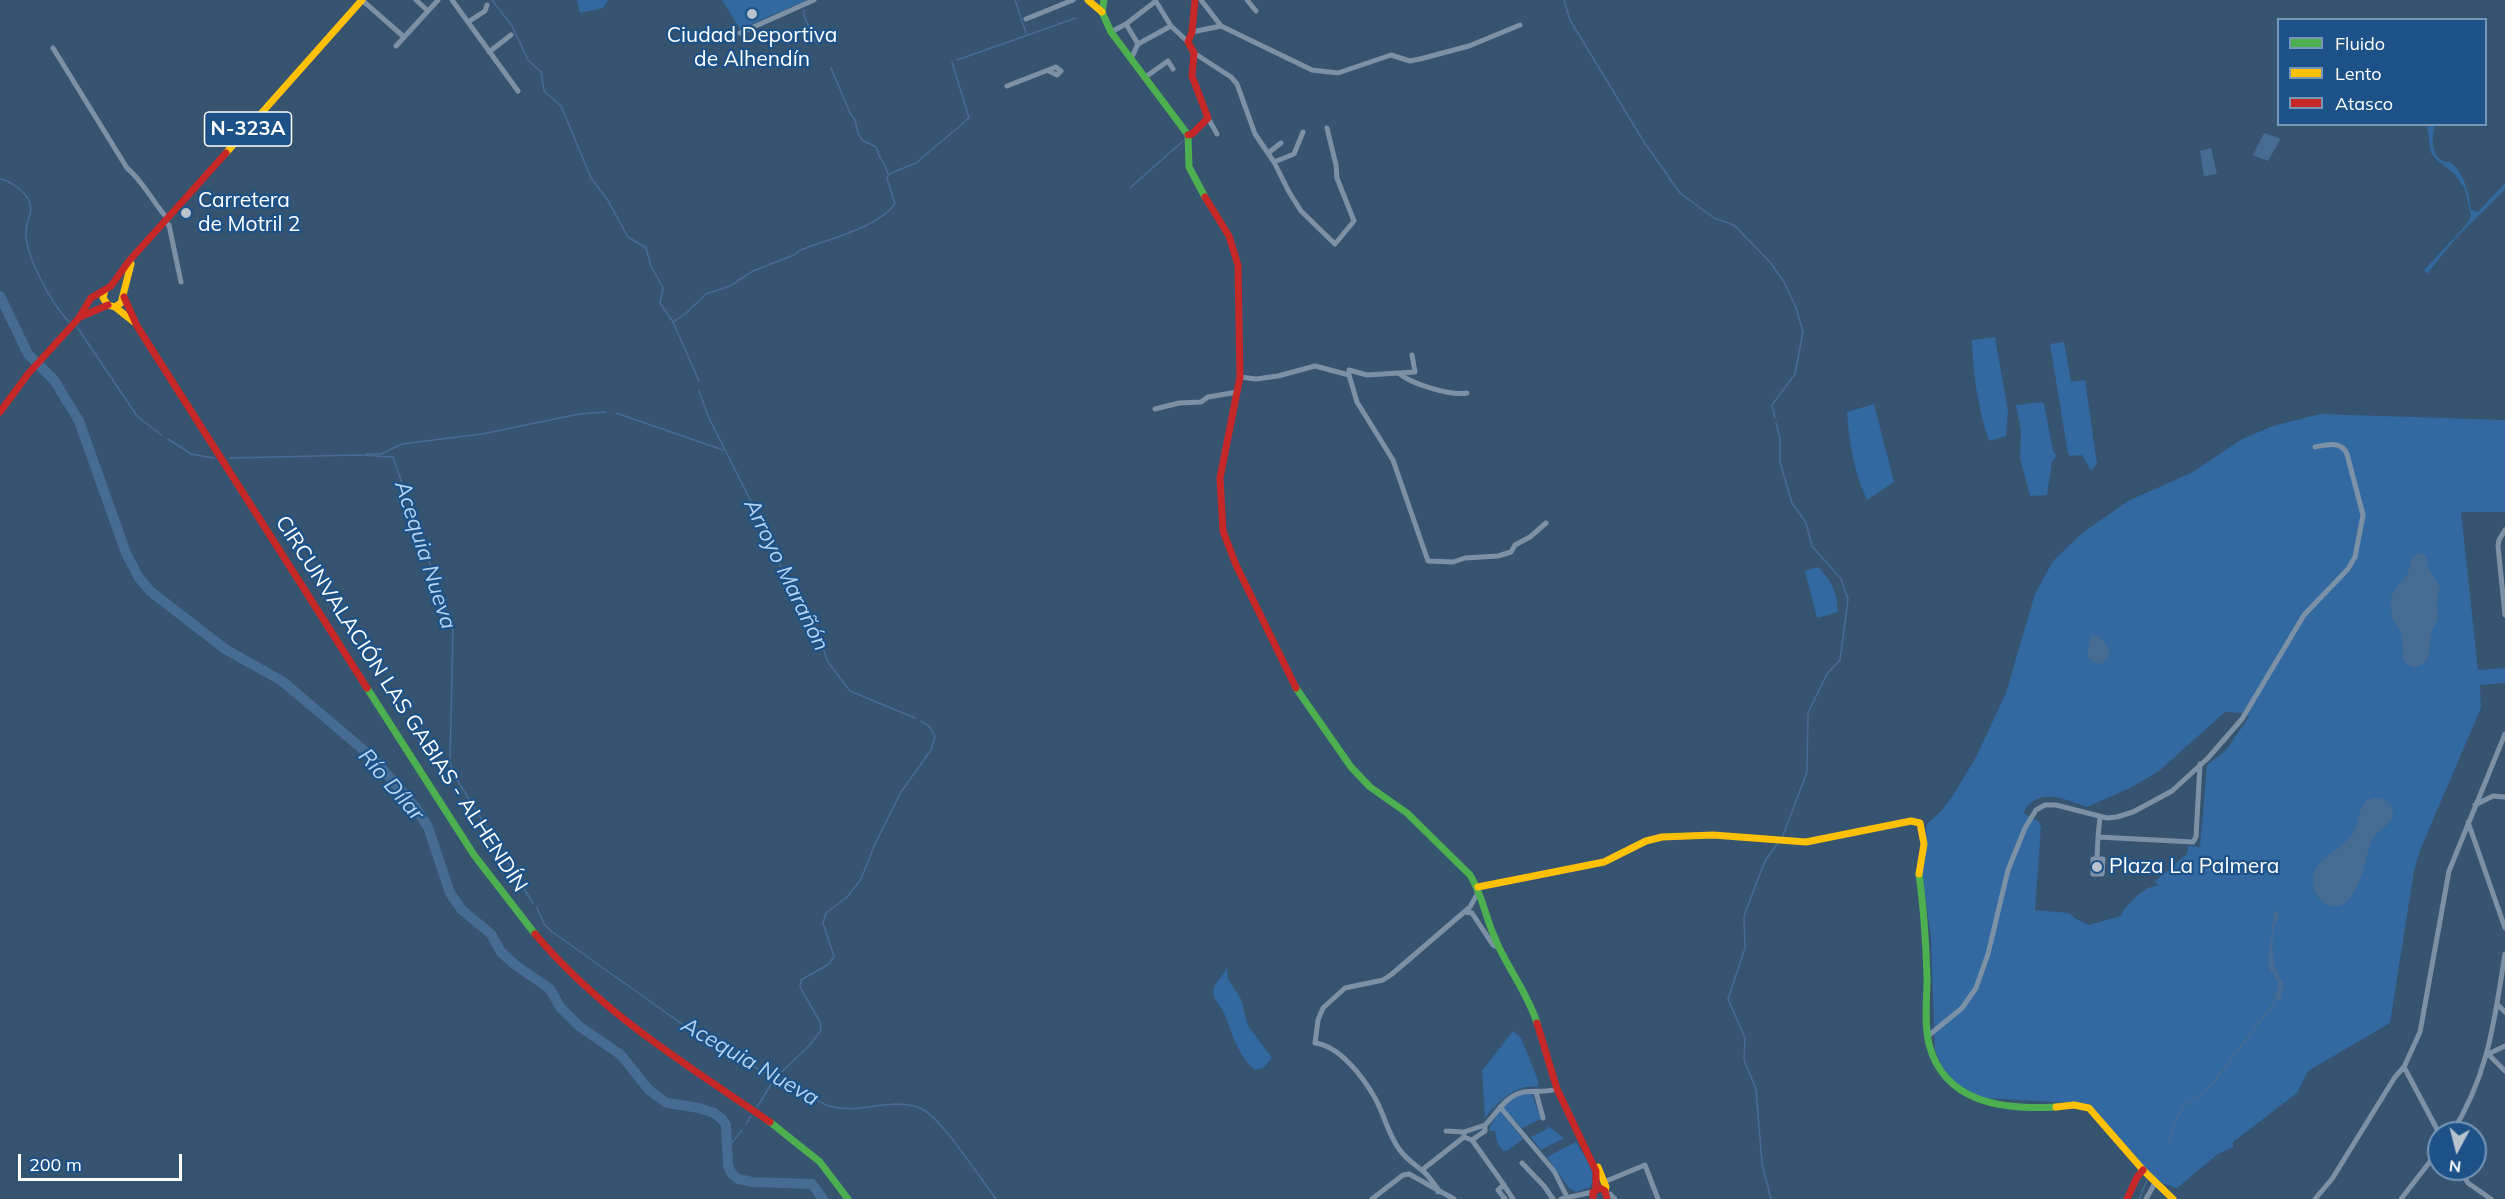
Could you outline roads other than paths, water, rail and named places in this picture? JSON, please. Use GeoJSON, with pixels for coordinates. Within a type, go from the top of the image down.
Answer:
{"type":"FeatureCollection","features":[{"type":"Feature","properties":{"kind":"street"},"geometry":{"type":"LineString","coordinates":[[362,0],[404,37]]}},
{"type":"Feature","properties":{"kind":"street","name":"N-323A"},"geometry":{"type":"LineString","coordinates":[[0,412],[28,375],[77,320],[91,298],[108,288],[362,0]]}},
{"type":"Feature","properties":{"kind":"street"},"geometry":{"type":"LineString","coordinates":[[416,0],[428,11]]}},
{"type":"Feature","properties":{"kind":"street"},"geometry":{"type":"LineString","coordinates":[[396,46],[438,0]]}},
{"type":"Feature","properties":{"kind":"street"},"geometry":{"type":"LineString","coordinates":[[453,0],[518,91]]}},
{"type":"Feature","properties":{"kind":"street"},"geometry":{"type":"LineString","coordinates":[[740,33],[814,0]]}},
{"type":"Feature","properties":{"kind":"street"},"geometry":{"type":"LineString","coordinates":[[1026,19],[1073,0]]}},
{"type":"Feature","properties":{"kind":"street"},"geometry":{"type":"LineString","coordinates":[[1088,0],[1102,12],[1111,32],[1188,135],[1192,177],[1228,236],[1236,255],[1240,377],[1220,478],[1223,531],[1236,565],[1293,684],[1359,777],[1407,813],[1470,875],[1479,889],[1499,948],[1530,1001],[1557,1089],[1596,1171],[1594,1193]]}},
{"type":"Feature","properties":{"kind":"street"},"geometry":{"type":"LineString","coordinates":[[1102,12],[1104,0]]}},
{"type":"Feature","properties":{"kind":"street"},"geometry":{"type":"LineString","coordinates":[[1142,0],[1146,7]]}},
{"type":"Feature","properties":{"kind":"street"},"geometry":{"type":"LineString","coordinates":[[1188,42],[1192,32],[1195,0]]}},
{"type":"Feature","properties":{"kind":"street"},"geometry":{"type":"LineString","coordinates":[[1201,0],[1221,26],[1312,70],[1324,73],[1350,70],[1390,55],[1410,60],[1420,59],[1469,46],[1520,25]]}},
{"type":"Feature","properties":{"kind":"street"},"geometry":{"type":"LineString","coordinates":[[1247,0],[1256,11]]}},
{"type":"Feature","properties":{"kind":"street"},"geometry":{"type":"LineString","coordinates":[[1111,32],[1126,24],[1156,1],[1171,26],[1188,42],[1194,54],[1231,77],[1237,84],[1255,134],[1274,162],[1301,211],[1335,244],[1354,221],[1337,178],[1327,128]]}},
{"type":"Feature","properties":{"kind":"street"},"geometry":{"type":"LineString","coordinates":[[468,22],[485,11],[487,5]]}},
{"type":"Feature","properties":{"kind":"street"},"geometry":{"type":"LineString","coordinates":[[1126,24],[1138,44]]}},
{"type":"Feature","properties":{"kind":"street"},"geometry":{"type":"LineString","coordinates":[[1131,60],[1138,44],[1171,26]]}},
{"type":"Feature","properties":{"kind":"street"},"geometry":{"type":"LineString","coordinates":[[1192,32],[1221,26]]}},
{"type":"Feature","properties":{"kind":"street"},"geometry":{"type":"LineString","coordinates":[[489,52],[511,35]]}},
{"type":"Feature","properties":{"kind":"street"},"geometry":{"type":"LineString","coordinates":[[53,48],[127,168],[135,175],[169,225],[181,282]]}},
{"type":"Feature","properties":{"kind":"street"},"geometry":{"type":"LineString","coordinates":[[1194,54],[1192,76],[1208,118],[1217,134]]}},
{"type":"Feature","properties":{"kind":"street"},"geometry":{"type":"LineString","coordinates":[[1144,78],[1168,61],[1173,69]]}},
{"type":"Feature","properties":{"kind":"street"},"geometry":{"type":"LineString","coordinates":[[1008,86],[1049,71]]}},
{"type":"Feature","properties":{"kind":"street"},"geometry":{"type":"LineString","coordinates":[[1188,135],[1192,134],[1208,118]]}},
{"type":"Feature","properties":{"kind":"street"},"geometry":{"type":"LineString","coordinates":[[1274,162],[1294,154],[1303,132]]}},
{"type":"Feature","properties":{"kind":"street"},"geometry":{"type":"LineString","coordinates":[[1268,153],[1281,143]]}},
{"type":"Feature","properties":{"kind":"street","name":"N-323A"},"geometry":{"type":"LineString","coordinates":[[77,320],[122,303],[133,258]]}},
{"type":"Feature","properties":{"kind":"street"},"geometry":{"type":"LineString","coordinates":[[111,306],[103,298],[108,288],[118,287],[124,295]]}},
{"type":"Feature","properties":{"kind":"street","name":"CIRCUNVALACIÓN LAS GABIAS - ALHENDÍN"},"geometry":{"type":"LineString","coordinates":[[124,295],[136,324],[455,825],[522,919],[568,970],[617,1015],[703,1078],[802,1145],[828,1169],[848,1199]]}},
{"type":"Feature","properties":{"kind":"street","name":"CIRCUNVALACIÓN LAS GABIAS - ALHENDÍN"},"geometry":{"type":"LineString","coordinates":[[111,306],[136,324]]}},
{"type":"Feature","properties":{"kind":"street"},"geometry":{"type":"LineString","coordinates":[[1412,355],[1414,372],[1367,375],[1349,370],[1349,375],[1357,402],[1393,460],[1428,561],[1453,562],[1465,558],[1498,556],[1511,552],[1515,545],[1530,537],[1546,523]]}},
{"type":"Feature","properties":{"kind":"street"},"geometry":{"type":"LineString","coordinates":[[1240,377],[1256,379],[1278,376],[1314,366],[1349,375]]}},
{"type":"Feature","properties":{"kind":"street"},"geometry":{"type":"LineString","coordinates":[[1400,374],[1433,389],[1457,395],[1467,393]]}},
{"type":"Feature","properties":{"kind":"street"},"geometry":{"type":"LineString","coordinates":[[1155,409],[1179,403],[1201,402],[1208,397],[1238,392]]}},
{"type":"Feature","properties":{"kind":"street"},"geometry":{"type":"LineString","coordinates":[[1928,1036],[1962,1008],[1976,988],[1988,954],[2008,870],[2025,828],[2036,810],[2045,805],[2056,805],[2100,817],[2124,815],[2172,791],[2242,719],[2304,615],[2348,569],[2355,557],[2363,514],[2347,454],[2337,445],[2315,447]]}},
{"type":"Feature","properties":{"kind":"street"},"geometry":{"type":"LineString","coordinates":[[2505,530],[2498,546],[2505,615]]}},
{"type":"Feature","properties":{"kind":"street"},"geometry":{"type":"LineString","coordinates":[[2315,1199],[2332,1179],[2395,1077],[2404,1067],[2421,1032],[2446,882],[2462,837],[2505,734]]}},
{"type":"Feature","properties":{"kind":"street"},"geometry":{"type":"LineString","coordinates":[[2098,837],[2193,842],[2196,837],[2200,764]]}},
{"type":"Feature","properties":{"kind":"street"},"geometry":{"type":"LineString","coordinates":[[2484,783],[2493,796]]}},
{"type":"Feature","properties":{"kind":"street"},"geometry":{"type":"LineString","coordinates":[[2475,805],[2493,796],[2505,797]]}},
{"type":"Feature","properties":{"kind":"street"},"geometry":{"type":"LineString","coordinates":[[2097,859],[2100,817]]}},
{"type":"Feature","properties":{"kind":"street"},"geometry":{"type":"LineString","coordinates":[[1479,889],[1604,862],[1662,837],[1704,835],[1806,842],[1911,821],[1920,823],[1924,844],[1919,873],[1926,921],[1928,1036],[1931,1052],[1940,1073],[1964,1094],[1987,1102],[2021,1106],[2089,1108],[2143,1170],[2173,1199]]}},
{"type":"Feature","properties":{"kind":"street"},"geometry":{"type":"LineString","coordinates":[[2468,822],[2505,928]]}},
{"type":"Feature","properties":{"kind":"street"},"geometry":{"type":"LineString","coordinates":[[2462,837],[2473,837]]}},
{"type":"Feature","properties":{"kind":"street"},"geometry":{"type":"LineString","coordinates":[[1470,910],[1479,889]]}},
{"type":"Feature","properties":{"kind":"street"},"geometry":{"type":"LineString","coordinates":[[1438,1192],[1422,1170],[1398,1149],[1374,1098],[1355,1072],[1335,1050],[1326,1044],[1315,1043],[1318,1020],[1323,1008],[1345,988],[1383,980],[1470,910],[1484,906]]}},
{"type":"Feature","properties":{"kind":"street"},"geometry":{"type":"LineString","coordinates":[[1470,910],[1492,945],[1499,948]]}},
{"type":"Feature","properties":{"kind":"street"},"geometry":{"type":"LineString","coordinates":[[2458,1121],[2473,1094],[2488,1054],[2505,954]]}},
{"type":"Feature","properties":{"kind":"street"},"geometry":{"type":"LineString","coordinates":[[2497,1004],[2505,1012]]}},
{"type":"Feature","properties":{"kind":"street"},"geometry":{"type":"LineString","coordinates":[[2488,1054],[2505,1046]]}},
{"type":"Feature","properties":{"kind":"street"},"geometry":{"type":"LineString","coordinates":[[2488,1054],[2505,1071]]}},
{"type":"Feature","properties":{"kind":"street"},"geometry":{"type":"LineString","coordinates":[[2404,1067],[2432,1121]]}},
{"type":"Feature","properties":{"kind":"street"},"geometry":{"type":"LineString","coordinates":[[2395,1077],[2408,1078]]}},
{"type":"Feature","properties":{"kind":"street"},"geometry":{"type":"LineString","coordinates":[[1422,1170],[1464,1135],[1485,1125],[1500,1107],[1520,1093],[1557,1089]]}},
{"type":"Feature","properties":{"kind":"street"},"geometry":{"type":"LineString","coordinates":[[1536,1092],[1543,1118]]}},
{"type":"Feature","properties":{"kind":"street"},"geometry":{"type":"LineString","coordinates":[[1500,1107],[1554,1171],[1566,1198]]}},
{"type":"Feature","properties":{"kind":"street"},"geometry":{"type":"LineString","coordinates":[[1472,1140],[1485,1131],[1485,1125]]}},
{"type":"Feature","properties":{"kind":"street"},"geometry":{"type":"LineString","coordinates":[[1446,1131],[1464,1135],[1472,1140],[1515,1198]]}},
{"type":"Feature","properties":{"kind":"street"},"geometry":{"type":"LineString","coordinates":[[1583,1145],[1598,1167],[1606,1196]]}},
{"type":"Feature","properties":{"kind":"street"},"geometry":{"type":"LineString","coordinates":[[1521,1163],[1544,1186],[1553,1199]]}},
{"type":"Feature","properties":{"kind":"street"},"geometry":{"type":"LineString","coordinates":[[1604,1182],[1645,1165],[1658,1199]]}},
{"type":"Feature","properties":{"kind":"street"},"geometry":{"type":"LineString","coordinates":[[2401,1199],[2427,1165]]}},
{"type":"Feature","properties":{"kind":"street"},"geometry":{"type":"LineString","coordinates":[[2128,1198],[2137,1177],[2143,1170]]}},
{"type":"Feature","properties":{"kind":"street"},"geometry":{"type":"LineString","coordinates":[[1372,1199],[1403,1175],[1409,1174],[1454,1199]]}},
{"type":"Feature","properties":{"kind":"street"},"geometry":{"type":"LineString","coordinates":[[2467,1181],[2491,1199]]}},
{"type":"Feature","properties":{"kind":"street"},"geometry":{"type":"LineString","coordinates":[[2146,1199],[2155,1183]]}},
{"type":"Feature","properties":{"kind":"street"},"geometry":{"type":"LineString","coordinates":[[1504,1185],[1498,1190],[1505,1199]]}},
{"type":"Feature","properties":{"kind":"street"},"geometry":{"type":"LineString","coordinates":[[1566,1198],[1594,1193],[1600,1188],[1606,1196]]}},
{"type":"Feature","properties":{"kind":"street"},"geometry":{"type":"LineString","coordinates":[[1383,1192],[1385,1199]]}},
{"type":"Feature","properties":{"kind":"street"},"geometry":{"type":"LineString","coordinates":[[1606,1196],[1610,1194],[1615,1199]]}},
{"type":"Feature","properties":{"kind":"street"},"geometry":{"type":"LineString","coordinates":[[1566,1198],[1577,1199]]}},
{"type":"Feature","properties":{"kind":"waterway","name":"Arroyo Marañón"},"geometry":{"type":"LineString","coordinates":[[492,0],[512,26],[528,60],[541,72],[544,91],[561,106],[591,178],[607,199],[628,237],[646,248],[651,266],[663,288],[660,303],[673,322],[699,381]]}},
{"type":"Feature","properties":{"kind":"waterway"},"geometry":{"type":"LineString","coordinates":[[1015,0],[1026,33]]}},
{"type":"Feature","properties":{"kind":"waterway"},"geometry":{"type":"LineString","coordinates":[[1564,0],[1570,20],[1644,142],[1680,193],[1714,218],[1734,225],[1770,262],[1784,282],[1796,308],[1803,332],[1795,374],[1772,405],[1775,418]]}},
{"type":"Feature","properties":{"kind":"waterway"},"geometry":{"type":"LineString","coordinates":[[804,10],[804,16],[817,44]]}},
{"type":"Feature","properties":{"kind":"waterway"},"geometry":{"type":"LineString","coordinates":[[957,60],[1076,18]]}},
{"type":"Feature","properties":{"kind":"waterway"},"geometry":{"type":"LineString","coordinates":[[673,322],[706,294],[730,286],[753,271],[794,255],[800,250],[865,226],[887,212],[895,204],[887,178],[889,174],[916,163],[969,118],[952,62]]}},
{"type":"Feature","properties":{"kind":"waterway"},"geometry":{"type":"LineString","coordinates":[[831,68],[855,120],[858,133],[862,140],[876,147],[888,174]]}},
{"type":"Feature","properties":{"kind":"waterway"},"geometry":{"type":"LineString","coordinates":[[1131,187],[1183,141]]}},
{"type":"Feature","properties":{"kind":"waterway","name":"Acequia Nueva"},"geometry":{"type":"LineString","coordinates":[[0,179],[17,187],[29,201],[31,210],[26,232],[30,254],[48,293],[70,323]]}},
{"type":"Feature","properties":{"kind":"waterway","name":"Río Dílar"},"geometry":{"type":"LineString","coordinates":[[0,296],[28,354],[54,380],[79,421],[126,553],[139,578],[150,591],[225,649],[282,681],[373,758],[416,808],[428,827],[450,893],[462,910],[491,934],[501,952],[514,964],[550,989],[560,1007],[579,1026],[621,1055],[649,1090],[667,1103],[699,1108],[714,1113],[722,1119],[726,1125],[728,1166],[732,1174],[738,1179],[752,1182],[812,1184],[823,1199]]}},
{"type":"Feature","properties":{"kind":"waterway","name":"Acequia Nueva"},"geometry":{"type":"LineString","coordinates":[[77,327],[137,416],[161,435]]}},
{"type":"Feature","properties":{"kind":"waterway","name":"Arroyo Marañón"},"geometry":{"type":"LineString","coordinates":[[699,391],[709,418],[760,519],[798,607],[818,635],[828,662],[850,691],[915,718]]}},
{"type":"Feature","properties":{"kind":"waterway"},"geometry":{"type":"LineString","coordinates":[[366,454],[381,454],[402,444],[482,434],[579,414],[606,412]]}},
{"type":"Feature","properties":{"kind":"waterway"},"geometry":{"type":"LineString","coordinates":[[616,413],[723,450]]}},
{"type":"Feature","properties":{"kind":"waterway"},"geometry":{"type":"LineString","coordinates":[[1776,423],[1780,438],[1780,462],[1792,503],[1806,523],[1812,546],[1841,579],[1848,599],[1840,660],[1827,674],[1808,713],[1807,772],[1782,838]]}},
{"type":"Feature","properties":{"kind":"waterway","name":"Acequia Nueva"},"geometry":{"type":"LineString","coordinates":[[168,439],[191,454],[214,458]]}},
{"type":"Feature","properties":{"kind":"waterway","name":"Acequia Nueva"},"geometry":{"type":"LineString","coordinates":[[230,458],[359,455],[393,457],[453,631],[450,761],[453,773],[533,903]]}},
{"type":"Feature","properties":{"kind":"waterway","name":"Arroyo Marañón"},"geometry":{"type":"LineString","coordinates":[[757,1107],[775,1078],[810,1045],[821,1030],[820,1022],[800,987],[801,980],[829,964],[834,956],[823,923],[826,913],[847,897],[861,879],[875,844],[901,792],[931,750],[935,736],[929,726],[921,721]]}},
{"type":"Feature","properties":{"kind":"waterway"},"geometry":{"type":"LineString","coordinates":[[1771,1199],[1762,1164],[1756,1089],[1744,1060],[1745,1038],[1728,999],[1745,948],[1744,916],[1765,861],[1777,844]]}},
{"type":"Feature","properties":{"kind":"waterway","name":"Acequia Nueva"},"geometry":{"type":"LineString","coordinates":[[537,908],[544,924],[551,931],[706,1041],[826,1105],[852,1108],[899,1104],[922,1109],[950,1136],[996,1199]]}},
{"type":"Feature","properties":{"kind":"waterway"},"geometry":{"type":"LineString","coordinates":[[2169,1143],[2174,1122],[2184,1106],[2210,1087],[2277,999]]}},
{"type":"Feature","properties":{"kind":"waterway","name":"Arroyo Marañón"},"geometry":{"type":"LineString","coordinates":[[746,1124],[751,1116]]}},
{"type":"Feature","properties":{"kind":"waterway","name":"Arroyo Marañón"},"geometry":{"type":"LineString","coordinates":[[727,1149],[742,1130]]}},
{"type":"Feature","properties":{"kind":"waterway"},"geometry":{"type":"LineString","coordinates":[[2139,1199],[2147,1180]]}},
{"type":"Feature","properties":{"kind":"place","name":"Ciudad Deportiva de Alhendín"},"geometry":{"type":"Point","coordinates":[752,14]}},
{"type":"Feature","properties":{"kind":"place","name":"Carretera de Motril 2"},"geometry":{"type":"Point","coordinates":[186,213]}},
{"type":"Feature","properties":{"kind":"place","name":"Plaza La Palmera"},"geometry":{"type":"Point","coordinates":[2097,867]}}]}
